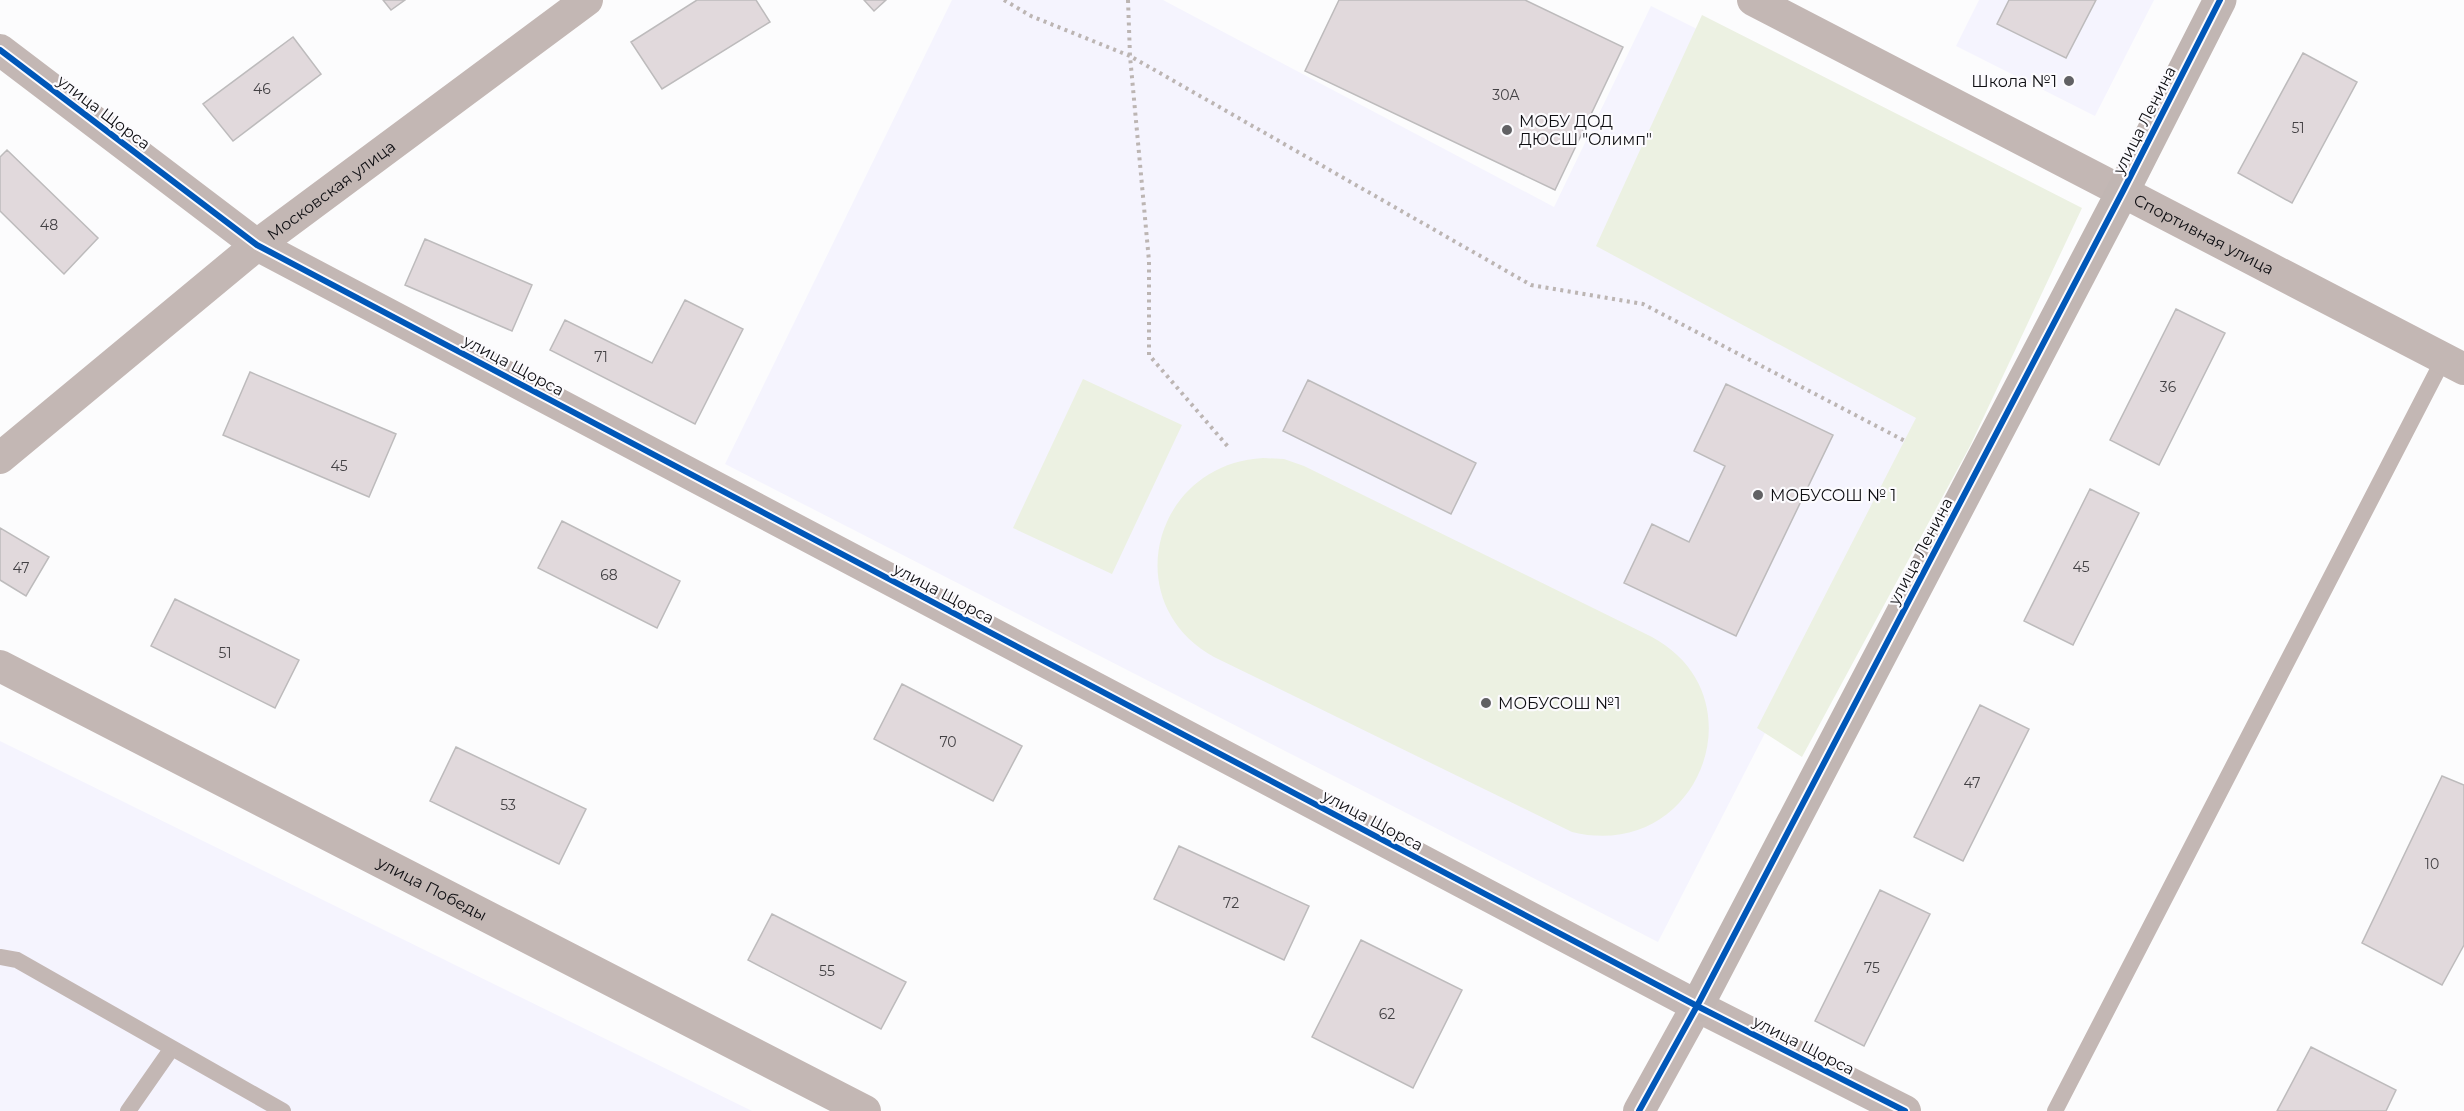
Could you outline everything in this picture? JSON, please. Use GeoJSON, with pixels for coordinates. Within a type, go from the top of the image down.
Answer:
{"type":"FeatureCollection","features":[{"type":"Feature","properties":{"kind":"street","name":"Московская улица"},"geometry":{"type":"LineString","coordinates":[[0,458],[257,245],[587,0]]}},
{"type":"Feature","properties":{"kind":"street","name":"Спортивная улица"},"geometry":{"type":"LineString","coordinates":[[1753,0],[2454,364]]}},
{"type":"Feature","properties":{"kind":"street","name":"улица Ленина"},"geometry":{"type":"LineString","coordinates":[[1638,1111],[1697,1006],[2123,191],[2220,0]]}},
{"type":"Feature","properties":{"kind":"street","name":"улица Щорса"},"geometry":{"type":"LineString","coordinates":[[0,50],[257,245],[1697,1006],[1905,1111]]}},
{"type":"Feature","properties":{"kind":"street","name":"улица Победы"},"geometry":{"type":"LineString","coordinates":[[0,666],[865,1111]]}},
{"type":"Feature","properties":{"kind":"lane"},"geometry":{"type":"LineString","coordinates":[[2055,1111],[2454,364]]}},
{"type":"Feature","properties":{"kind":"lane"},"geometry":{"type":"LineString","coordinates":[[0,957],[17,960],[283,1111]]}},
{"type":"Feature","properties":{"kind":"lane"},"geometry":{"type":"LineString","coordinates":[[128,1111],[172,1048]]}},
{"type":"Feature","properties":{"kind":"path"},"geometry":{"type":"LineString","coordinates":[[1004,0],[1031,16],[1130,56],[1531,285],[1643,304],[1905,441]]}},
{"type":"Feature","properties":{"kind":"path"},"geometry":{"type":"LineString","coordinates":[[1128,0],[1130,56],[1149,261],[1149,355],[1230,449]]}},
{"type":"Feature","properties":{"kind":"shaded area","name":"МОБУСОШ №1"},"geometry":{"type":"Polygon","coordinates":[[[952,0],[1163,0],[1554,207],[1651,6],[2038,200],[1658,942],[725,464],[952,0]]]}},
{"type":"Feature","properties":{"kind":"shaded area","name":"Школа №1"},"geometry":{"type":"Polygon","coordinates":[[[1979,0],[2154,0],[2095,116],[1956,46],[1979,0]]]}},
{"type":"Feature","properties":{"kind":"shaded area"},"geometry":{"type":"Polygon","coordinates":[[[1702,15],[2082,208],[1970,446],[1802,757],[1757,728],[1916,418],[1596,246],[1702,15]]]}},
{"type":"Feature","properties":{"kind":"shaded area"},"geometry":{"type":"Polygon","coordinates":[[[1083,379],[1182,425],[1112,574],[1013,528],[1083,379]]]}},
{"type":"Feature","properties":{"kind":"shaded area"},"geometry":{"type":"Polygon","coordinates":[[[1263,458],[1284,459],[1304,466],[1652,637],[1686,664],[1704,697],[1709,733],[1701,769],[1682,800],[1653,823],[1616,835],[1572,832],[1214,657],[1183,633],[1165,604],[1158,571],[1161,539],[1174,509],[1196,484],[1226,466],[1263,458]]]}},
{"type":"Feature","properties":{"kind":"shaded area"},"geometry":{"type":"Polygon","coordinates":[[[0,741],[752,1111],[0,1111],[0,741]]]}},
{"type":"Feature","properties":{"kind":"building"},"geometry":{"type":"Polygon","coordinates":[[[383,0],[405,0],[391,10],[383,0]]]}},
{"type":"Feature","properties":{"kind":"building"},"geometry":{"type":"Polygon","coordinates":[[[697,0],[756,0],[770,22],[662,89],[631,42],[697,0]]]}},
{"type":"Feature","properties":{"kind":"building"},"geometry":{"type":"Polygon","coordinates":[[[864,0],[886,0],[874,11],[864,0]]]}},
{"type":"Feature","properties":{"kind":"building","name":"МОБУ ДОД ДЮСШ \"Олимп\""},"geometry":{"type":"Polygon","coordinates":[[[1339,0],[1525,0],[1623,47],[1555,190],[1305,71],[1339,0]]]}},
{"type":"Feature","properties":{"kind":"building"},"geometry":{"type":"Polygon","coordinates":[[[2009,0],[2096,0],[2066,58],[1997,24],[2009,0]]]}},
{"type":"Feature","properties":{"kind":"building"},"geometry":{"type":"Polygon","coordinates":[[[293,37],[321,74],[233,141],[203,104],[293,37]]]}},
{"type":"Feature","properties":{"kind":"building"},"geometry":{"type":"Polygon","coordinates":[[[2303,53],[2357,82],[2292,203],[2238,173],[2303,53]]]}},
{"type":"Feature","properties":{"kind":"building"},"geometry":{"type":"Polygon","coordinates":[[[7,150],[98,238],[64,274],[0,211],[0,157],[7,150]]]}},
{"type":"Feature","properties":{"kind":"building"},"geometry":{"type":"Polygon","coordinates":[[[425,239],[532,285],[512,331],[405,285],[425,239]]]}},
{"type":"Feature","properties":{"kind":"building"},"geometry":{"type":"Polygon","coordinates":[[[685,300],[743,329],[695,424],[550,350],[565,320],[652,363],[685,300]]]}},
{"type":"Feature","properties":{"kind":"building"},"geometry":{"type":"Polygon","coordinates":[[[2176,309],[2225,333],[2159,465],[2110,440],[2176,309]]]}},
{"type":"Feature","properties":{"kind":"building"},"geometry":{"type":"Polygon","coordinates":[[[250,372],[396,434],[369,497],[223,435],[250,372]]]}},
{"type":"Feature","properties":{"kind":"building"},"geometry":{"type":"Polygon","coordinates":[[[1308,380],[1476,463],[1451,514],[1283,431],[1308,380]]]}},
{"type":"Feature","properties":{"kind":"building","name":"МОБУСОШ № 1"},"geometry":{"type":"Polygon","coordinates":[[[1726,384],[1833,435],[1736,636],[1624,583],[1652,524],[1689,542],[1725,466],[1694,451],[1726,384]]]}},
{"type":"Feature","properties":{"kind":"building"},"geometry":{"type":"Polygon","coordinates":[[[2090,489],[2139,513],[2073,645],[2024,621],[2090,489]]]}},
{"type":"Feature","properties":{"kind":"building"},"geometry":{"type":"Polygon","coordinates":[[[562,521],[680,581],[657,628],[538,568],[562,521]]]}},
{"type":"Feature","properties":{"kind":"building"},"geometry":{"type":"Polygon","coordinates":[[[0,528],[49,557],[26,596],[0,580],[0,528]]]}},
{"type":"Feature","properties":{"kind":"building"},"geometry":{"type":"Polygon","coordinates":[[[175,599],[299,660],[275,708],[151,646],[175,599]]]}},
{"type":"Feature","properties":{"kind":"building"},"geometry":{"type":"Polygon","coordinates":[[[902,684],[1022,746],[993,801],[874,739],[902,684]]]}},
{"type":"Feature","properties":{"kind":"building"},"geometry":{"type":"Polygon","coordinates":[[[1980,705],[2029,729],[1963,861],[1914,837],[1980,705]]]}},
{"type":"Feature","properties":{"kind":"building"},"geometry":{"type":"Polygon","coordinates":[[[456,747],[586,809],[559,864],[430,801],[456,747]]]}},
{"type":"Feature","properties":{"kind":"building"},"geometry":{"type":"Polygon","coordinates":[[[2442,776],[2464,785],[2464,945],[2442,985],[2362,943],[2442,776]]]}},
{"type":"Feature","properties":{"kind":"building"},"geometry":{"type":"Polygon","coordinates":[[[1179,846],[1309,906],[1284,960],[1154,899],[1179,846]]]}},
{"type":"Feature","properties":{"kind":"building"},"geometry":{"type":"Polygon","coordinates":[[[1880,890],[1930,914],[1864,1046],[1815,1021],[1880,890]]]}},
{"type":"Feature","properties":{"kind":"building"},"geometry":{"type":"Polygon","coordinates":[[[772,914],[906,982],[881,1029],[748,960],[772,914]]]}},
{"type":"Feature","properties":{"kind":"building"},"geometry":{"type":"Polygon","coordinates":[[[1361,940],[1462,990],[1413,1088],[1312,1037],[1361,940]]]}},
{"type":"Feature","properties":{"kind":"building"},"geometry":{"type":"Polygon","coordinates":[[[2311,1047],[2396,1090],[2386,1111],[2277,1111],[2311,1047]]]}},
{"type":"Feature","properties":{"kind":"cycle path"},"geometry":{"type":"LineString","coordinates":[[1639,1111],[1697,1006],[2123,191],[2220,0]]}},
{"type":"Feature","properties":{"kind":"cycle path"},"geometry":{"type":"LineString","coordinates":[[0,50],[257,245],[1697,1006],[1905,1111]]}},
{"type":"Feature","properties":{"kind":"place","name":"Школа №1"},"geometry":{"type":"Point","coordinates":[2069,81]}},
{"type":"Feature","properties":{"kind":"place","name":"МОБУ ДОД ДЮСШ \"Олимп\""},"geometry":{"type":"Point","coordinates":[1507,130]}},
{"type":"Feature","properties":{"kind":"place","name":"МОБУСОШ № 1"},"geometry":{"type":"Point","coordinates":[1758,495]}},
{"type":"Feature","properties":{"kind":"place","name":"МОБУСОШ №1"},"geometry":{"type":"Point","coordinates":[1486,703]}}]}
